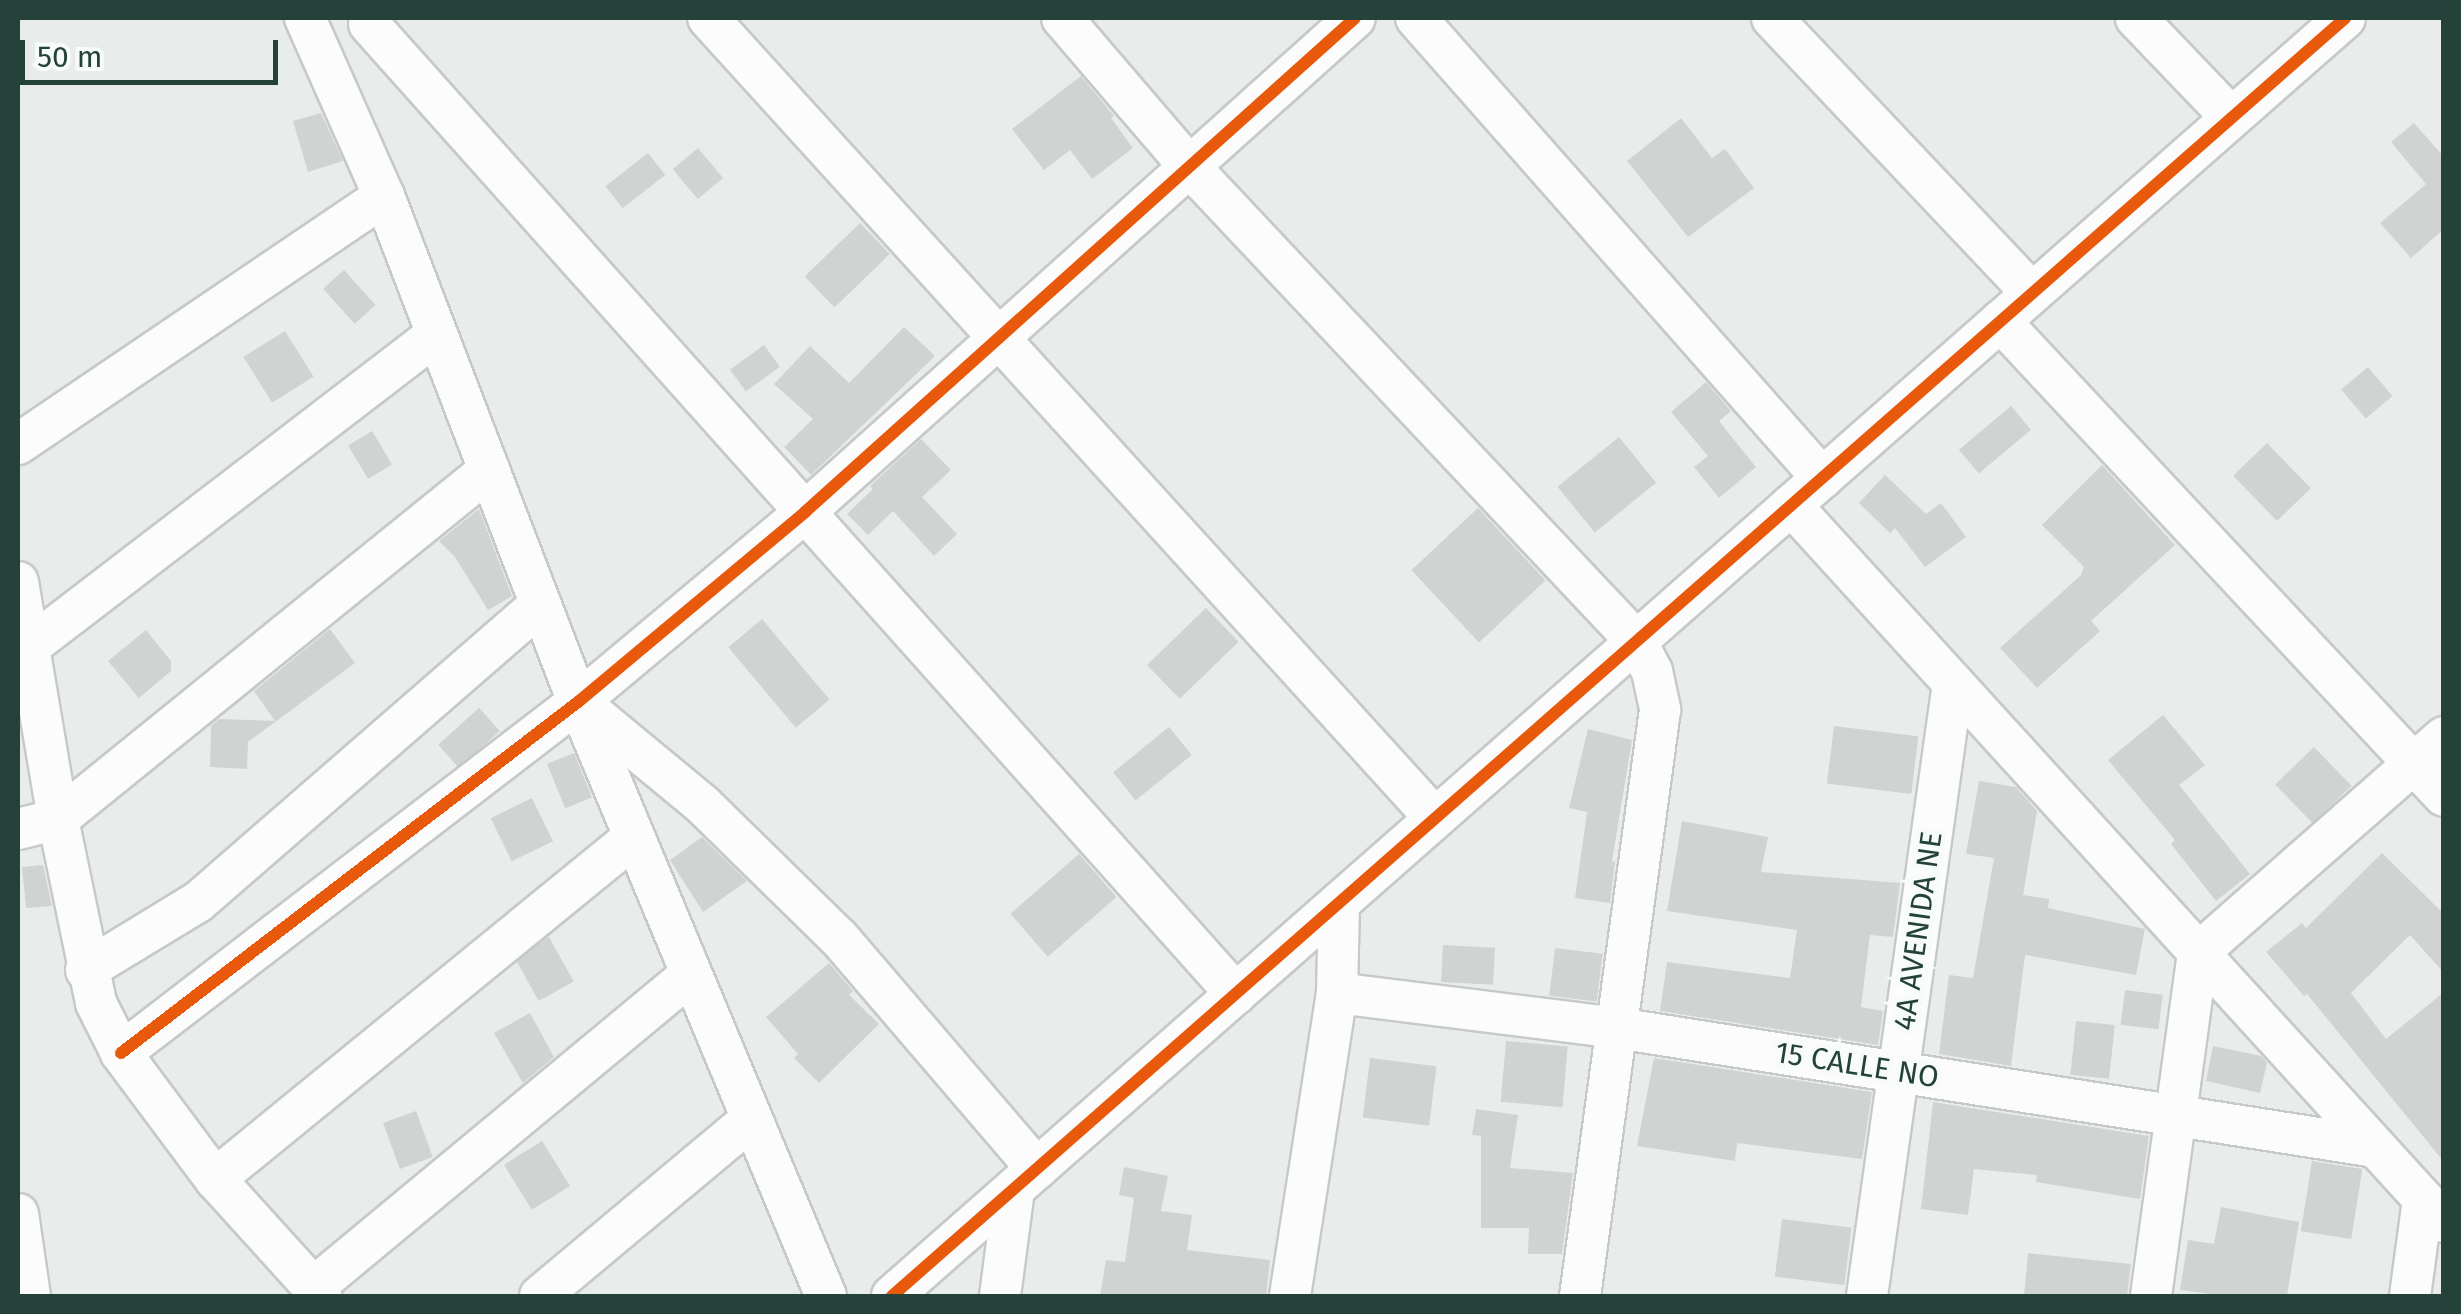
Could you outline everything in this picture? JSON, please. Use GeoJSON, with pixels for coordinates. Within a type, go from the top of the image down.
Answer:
{"type":"FeatureCollection","features":[{"type":"Feature","properties":{"kind":"street"},"geometry":{"type":"LineString","coordinates":[[708,18],[1435,818]]}},
{"type":"Feature","properties":{"kind":"street"},"geometry":{"type":"LineString","coordinates":[[1062,18],[1188,165],[1636,641],[1652,672],[1660,710],[1580,1296]]}},
{"type":"Feature","properties":{"kind":"street"},"geometry":{"type":"LineString","coordinates":[[121,1053],[578,702],[805,512],[1355,18]]}},
{"type":"Feature","properties":{"kind":"street"},"geometry":{"type":"LineString","coordinates":[[1416,18],[1822,478]]}},
{"type":"Feature","properties":{"kind":"street"},"geometry":{"type":"LineString","coordinates":[[1772,18],[2032,293]]}},
{"type":"Feature","properties":{"kind":"street"},"geometry":{"type":"LineString","coordinates":[[2136,18],[2231,118]]}},
{"type":"Feature","properties":{"kind":"street"},"geometry":{"type":"LineString","coordinates":[[892,1296],[2345,18]]}},
{"type":"Feature","properties":{"kind":"street"},"geometry":{"type":"LineString","coordinates":[[826,1296],[578,702],[384,196],[309,26],[372,21],[1236,994]]}},
{"type":"Feature","properties":{"kind":"street"},"geometry":{"type":"LineString","coordinates":[[18,444],[384,196]]}},
{"type":"Feature","properties":{"kind":"street"},"geometry":{"type":"LineString","coordinates":[[2000,322],[2444,796]]}},
{"type":"Feature","properties":{"kind":"street"},"geometry":{"type":"LineString","coordinates":[[28,647],[437,334]]}},
{"type":"Feature","properties":{"kind":"street"},"geometry":{"type":"LineString","coordinates":[[18,829],[58,818],[489,470]]}},
{"type":"Feature","properties":{"kind":"street"},"geometry":{"type":"LineString","coordinates":[[1791,505],[2433,1211],[2410,1296]]}},
{"type":"Feature","properties":{"kind":"street"},"geometry":{"type":"LineString","coordinates":[[18,582],[86,970],[96,1003],[121,1053],[214,1180],[317,1292],[691,974]]}},
{"type":"Feature","properties":{"kind":"street"},"geometry":{"type":"LineString","coordinates":[[86,970],[198,902],[540,604]]}},
{"type":"Feature","properties":{"kind":"street","name":"4A AVENIDA NE"},"geometry":{"type":"LineString","coordinates":[[1867,1296],[1953,683]]}},
{"type":"Feature","properties":{"kind":"street"},"geometry":{"type":"LineString","coordinates":[[578,702],[703,805],[839,938],[1026,1179]]}},
{"type":"Feature","properties":{"kind":"street"},"geometry":{"type":"LineString","coordinates":[[2150,1296],[2198,953],[2444,737]]}},
{"type":"Feature","properties":{"kind":"street"},"geometry":{"type":"LineString","coordinates":[[214,1180],[634,837]]}},
{"type":"Feature","properties":{"kind":"street"},"geometry":{"type":"LineString","coordinates":[[1290,1296],[1337,993],[1339,903]]}},
{"type":"Feature","properties":{"kind":"street","name":"15 CALLE NO"},"geometry":{"type":"LineString","coordinates":[[1337,993],[1617,1028],[2375,1147]]}},
{"type":"Feature","properties":{"kind":"street"},"geometry":{"type":"LineString","coordinates":[[540,1296],[752,1118]]}},
{"type":"Feature","properties":{"kind":"street"},"geometry":{"type":"LineString","coordinates":[[1000,1296],[1026,1179]]}},
{"type":"Feature","properties":{"kind":"street"},"geometry":{"type":"LineString","coordinates":[[18,1214],[30,1296]]}},
{"type":"Feature","properties":{"kind":"building"},"geometry":{"type":"Polygon","coordinates":[[[1081,76],[1114,116],[1111,118],[1133,148],[1092,179],[1070,150],[1044,170],[1012,129],[1081,76]]]}},
{"type":"Feature","properties":{"kind":"building"},"geometry":{"type":"Polygon","coordinates":[[[321,113],[343,161],[308,172],[293,121],[321,113]]]}},
{"type":"Feature","properties":{"kind":"building"},"geometry":{"type":"Polygon","coordinates":[[[1681,118],[1712,158],[1725,149],[1754,188],[1688,237],[1627,161],[1681,118]]]}},
{"type":"Feature","properties":{"kind":"building"},"geometry":{"type":"Polygon","coordinates":[[[2414,123],[2444,157],[2444,229],[2411,258],[2380,223],[2426,184],[2391,142],[2414,123]]]}},
{"type":"Feature","properties":{"kind":"building"},"geometry":{"type":"Polygon","coordinates":[[[698,148],[723,178],[698,199],[673,169],[698,148]]]}},
{"type":"Feature","properties":{"kind":"building"},"geometry":{"type":"Polygon","coordinates":[[[648,153],[665,175],[623,208],[605,186],[648,153]]]}},
{"type":"Feature","properties":{"kind":"building"},"geometry":{"type":"Polygon","coordinates":[[[860,223],[890,254],[834,307],[805,276],[860,223]]]}},
{"type":"Feature","properties":{"kind":"building"},"geometry":{"type":"Polygon","coordinates":[[[344,270],[375,305],[355,324],[323,289],[344,270]]]}},
{"type":"Feature","properties":{"kind":"building"},"geometry":{"type":"Polygon","coordinates":[[[904,327],[935,356],[811,475],[784,447],[813,419],[774,384],[810,346],[849,383],[904,327]]]}},
{"type":"Feature","properties":{"kind":"building"},"geometry":{"type":"Polygon","coordinates":[[[285,331],[314,377],[272,403],[243,357],[285,331]]]}},
{"type":"Feature","properties":{"kind":"building"},"geometry":{"type":"Polygon","coordinates":[[[764,345],[780,367],[746,392],[730,370],[764,345]]]}},
{"type":"Feature","properties":{"kind":"building"},"geometry":{"type":"Polygon","coordinates":[[[2368,367],[2392,396],[2366,419],[2341,389],[2368,367]]]}},
{"type":"Feature","properties":{"kind":"building"},"geometry":{"type":"Polygon","coordinates":[[[1706,382],[1731,411],[1719,421],[1756,467],[1719,498],[1694,467],[1708,456],[1671,412],[1706,382]]]}},
{"type":"Feature","properties":{"kind":"building"},"geometry":{"type":"Polygon","coordinates":[[[2011,406],[2031,430],[1979,473],[1959,450],[2011,406]]]}},
{"type":"Feature","properties":{"kind":"building"},"geometry":{"type":"Polygon","coordinates":[[[372,431],[392,464],[368,479],[348,445],[372,431]]]}},
{"type":"Feature","properties":{"kind":"building"},"geometry":{"type":"Polygon","coordinates":[[[1619,437],[1656,483],[1595,533],[1558,487],[1619,437]]]}},
{"type":"Feature","properties":{"kind":"building"},"geometry":{"type":"Polygon","coordinates":[[[921,439],[951,470],[922,497],[957,534],[934,556],[893,511],[868,535],[847,514],[873,489],[870,486],[921,439]]]}},
{"type":"Feature","properties":{"kind":"building"},"geometry":{"type":"Polygon","coordinates":[[[2267,443],[2311,488],[2277,521],[2233,476],[2267,443]]]}},
{"type":"Feature","properties":{"kind":"building"},"geometry":{"type":"Polygon","coordinates":[[[2102,465],[2175,545],[2091,621],[2100,631],[2037,688],[2000,648],[2081,575],[2084,567],[2042,525],[2102,465]]]}},
{"type":"Feature","properties":{"kind":"building"},"geometry":{"type":"Polygon","coordinates":[[[1885,475],[1926,514],[1941,503],[1966,537],[1925,567],[1895,528],[1890,533],[1859,503],[1885,475]]]}},
{"type":"Feature","properties":{"kind":"building"},"geometry":{"type":"Polygon","coordinates":[[[1478,508],[1546,580],[1479,642],[1411,570],[1478,508]]]}},
{"type":"Feature","properties":{"kind":"building"},"geometry":{"type":"Polygon","coordinates":[[[479,509],[512,596],[488,610],[455,557],[439,541],[479,509]]]}},
{"type":"Feature","properties":{"kind":"building"},"geometry":{"type":"Polygon","coordinates":[[[1206,608],[1239,642],[1180,699],[1147,665],[1206,608]]]}},
{"type":"Feature","properties":{"kind":"building"},"geometry":{"type":"Polygon","coordinates":[[[762,619],[829,699],[796,728],[728,647],[762,619]]]}},
{"type":"Feature","properties":{"kind":"building"},"geometry":{"type":"Polygon","coordinates":[[[330,629],[355,663],[248,742],[247,769],[210,767],[211,726],[219,719],[275,721],[254,691],[330,629]]]}},
{"type":"Feature","properties":{"kind":"building"},"geometry":{"type":"Polygon","coordinates":[[[146,630],[171,661],[171,671],[139,698],[108,661],[146,630]]]}},
{"type":"Feature","properties":{"kind":"building"},"geometry":{"type":"Polygon","coordinates":[[[479,708],[500,731],[459,768],[438,745],[479,708]]]}},
{"type":"Feature","properties":{"kind":"building"},"geometry":{"type":"Polygon","coordinates":[[[2163,715],[2205,765],[2179,785],[2250,874],[2216,901],[2171,844],[2175,840],[2108,760],[2163,715]]]}},
{"type":"Feature","properties":{"kind":"building"},"geometry":{"type":"Polygon","coordinates":[[[1834,726],[1918,736],[1911,794],[1827,784],[1834,726]]]}},
{"type":"Feature","properties":{"kind":"building"},"geometry":{"type":"Polygon","coordinates":[[[1169,727],[1192,755],[1136,800],[1113,772],[1169,727]]]}},
{"type":"Feature","properties":{"kind":"building"},"geometry":{"type":"Polygon","coordinates":[[[1588,729],[1632,740],[1612,861],[1615,862],[1610,903],[1575,898],[1587,812],[1569,808],[1588,729]]]}},
{"type":"Feature","properties":{"kind":"building"},"geometry":{"type":"Polygon","coordinates":[[[2314,747],[2352,786],[2313,823],[2275,785],[2314,747]]]}},
{"type":"Feature","properties":{"kind":"building"},"geometry":{"type":"Polygon","coordinates":[[[574,753],[592,798],[565,808],[547,764],[574,753]]]}},
{"type":"Feature","properties":{"kind":"building"},"geometry":{"type":"Polygon","coordinates":[[[1979,781],[2016,787],[2037,811],[2023,895],[2049,899],[2048,908],[2145,929],[2136,975],[2025,955],[2011,1066],[1939,1054],[1949,975],[1973,978],[1994,858],[1966,854],[1979,781]]]}},
{"type":"Feature","properties":{"kind":"building"},"geometry":{"type":"Polygon","coordinates":[[[532,798],[553,841],[512,861],[491,818],[532,798]]]}},
{"type":"Feature","properties":{"kind":"building"},"geometry":{"type":"Polygon","coordinates":[[[1682,821],[1768,837],[1761,872],[1900,883],[1893,937],[1870,935],[1861,1007],[1883,1011],[1878,1045],[1660,1011],[1667,962],[1790,978],[1797,930],[1667,911],[1682,821]]]}},
{"type":"Feature","properties":{"kind":"building"},"geometry":{"type":"Polygon","coordinates":[[[702,837],[747,881],[703,912],[670,860],[702,837]]]}},
{"type":"Feature","properties":{"kind":"building"},"geometry":{"type":"Polygon","coordinates":[[[2382,853],[2444,914],[2444,973],[2410,935],[2351,993],[2386,1039],[2444,992],[2444,1162],[2307,994],[2304,996],[2266,952],[2302,923],[2306,928],[2382,853]]]}},
{"type":"Feature","properties":{"kind":"building"},"geometry":{"type":"Polygon","coordinates":[[[1079,854],[1116,897],[1048,957],[1010,914],[1079,854]]]}},
{"type":"Feature","properties":{"kind":"building"},"geometry":{"type":"Polygon","coordinates":[[[43,865],[52,906],[26,908],[22,867],[43,865]]]}},
{"type":"Feature","properties":{"kind":"building"},"geometry":{"type":"Polygon","coordinates":[[[549,937],[574,982],[539,1001],[514,956],[549,937]]]}},
{"type":"Feature","properties":{"kind":"building"},"geometry":{"type":"Polygon","coordinates":[[[1443,945],[1495,948],[1493,985],[1441,982],[1443,945]]]}},
{"type":"Feature","properties":{"kind":"building"},"geometry":{"type":"Polygon","coordinates":[[[1555,948],[1603,954],[1597,1001],[1549,996],[1555,948]]]}},
{"type":"Feature","properties":{"kind":"building"},"geometry":{"type":"Polygon","coordinates":[[[829,963],[853,991],[849,995],[879,1024],[819,1083],[794,1058],[798,1054],[766,1017],[829,963]]]}},
{"type":"Feature","properties":{"kind":"building"},"geometry":{"type":"Polygon","coordinates":[[[2125,990],[2163,995],[2158,1029],[2121,1025],[2125,990]]]}},
{"type":"Feature","properties":{"kind":"building"},"geometry":{"type":"Polygon","coordinates":[[[530,1013],[554,1057],[523,1083],[494,1033],[530,1013]]]}},
{"type":"Feature","properties":{"kind":"building"},"geometry":{"type":"Polygon","coordinates":[[[2076,1021],[2115,1025],[2109,1079],[2070,1075],[2076,1021]]]}},
{"type":"Feature","properties":{"kind":"building"},"geometry":{"type":"Polygon","coordinates":[[[1506,1041],[1568,1046],[1562,1107],[1501,1102],[1506,1041]]]}},
{"type":"Feature","properties":{"kind":"building"},"geometry":{"type":"Polygon","coordinates":[[[2213,1046],[2261,1056],[2267,1063],[2260,1093],[2206,1081],[2213,1046]]]}},
{"type":"Feature","properties":{"kind":"building"},"geometry":{"type":"Polygon","coordinates":[[[1370,1058],[1437,1066],[1429,1126],[1363,1118],[1370,1058]]]}},
{"type":"Feature","properties":{"kind":"building"},"geometry":{"type":"Polygon","coordinates":[[[1654,1058],[1872,1092],[1862,1159],[1737,1143],[1735,1161],[1637,1146],[1654,1058]]]}},
{"type":"Feature","properties":{"kind":"building"},"geometry":{"type":"Polygon","coordinates":[[[1933,1102],[2149,1136],[2140,1199],[2036,1182],[2037,1175],[1974,1169],[1968,1215],[1921,1209],[1933,1102]]]}},
{"type":"Feature","properties":{"kind":"building"},"geometry":{"type":"Polygon","coordinates":[[[1476,1109],[1518,1115],[1510,1168],[1573,1173],[1562,1254],[1528,1254],[1529,1228],[1481,1228],[1481,1136],[1472,1135],[1476,1109]]]}},
{"type":"Feature","properties":{"kind":"building"},"geometry":{"type":"Polygon","coordinates":[[[416,1111],[433,1157],[400,1169],[383,1123],[416,1111]]]}},
{"type":"Feature","properties":{"kind":"building"},"geometry":{"type":"Polygon","coordinates":[[[542,1141],[570,1186],[532,1210],[504,1165],[542,1141]]]}},
{"type":"Feature","properties":{"kind":"building"},"geometry":{"type":"Polygon","coordinates":[[[2312,1161],[2362,1169],[2351,1239],[2301,1231],[2312,1161]]]}},
{"type":"Feature","properties":{"kind":"building"},"geometry":{"type":"Polygon","coordinates":[[[1124,1167],[1168,1176],[1161,1211],[1192,1215],[1187,1250],[1270,1260],[1266,1296],[1100,1296],[1106,1260],[1125,1262],[1134,1198],[1119,1195],[1124,1167]]]}},
{"type":"Feature","properties":{"kind":"building"},"geometry":{"type":"Polygon","coordinates":[[[2221,1207],[2299,1222],[2287,1296],[2226,1296],[2180,1290],[2188,1240],[2214,1244],[2221,1207]]]}},
{"type":"Feature","properties":{"kind":"building"},"geometry":{"type":"Polygon","coordinates":[[[1782,1219],[1851,1228],[1844,1285],[1775,1277],[1782,1219]]]}},
{"type":"Feature","properties":{"kind":"building"},"geometry":{"type":"Polygon","coordinates":[[[2028,1253],[2131,1264],[2127,1296],[2024,1296],[2028,1253]]]}},
{"type":"Feature","properties":{"kind":"cycle path"},"geometry":{"type":"LineString","coordinates":[[121,1053],[578,702],[805,512],[1355,18]]}},
{"type":"Feature","properties":{"kind":"cycle path"},"geometry":{"type":"LineString","coordinates":[[892,1296],[2345,18]]}}]}
